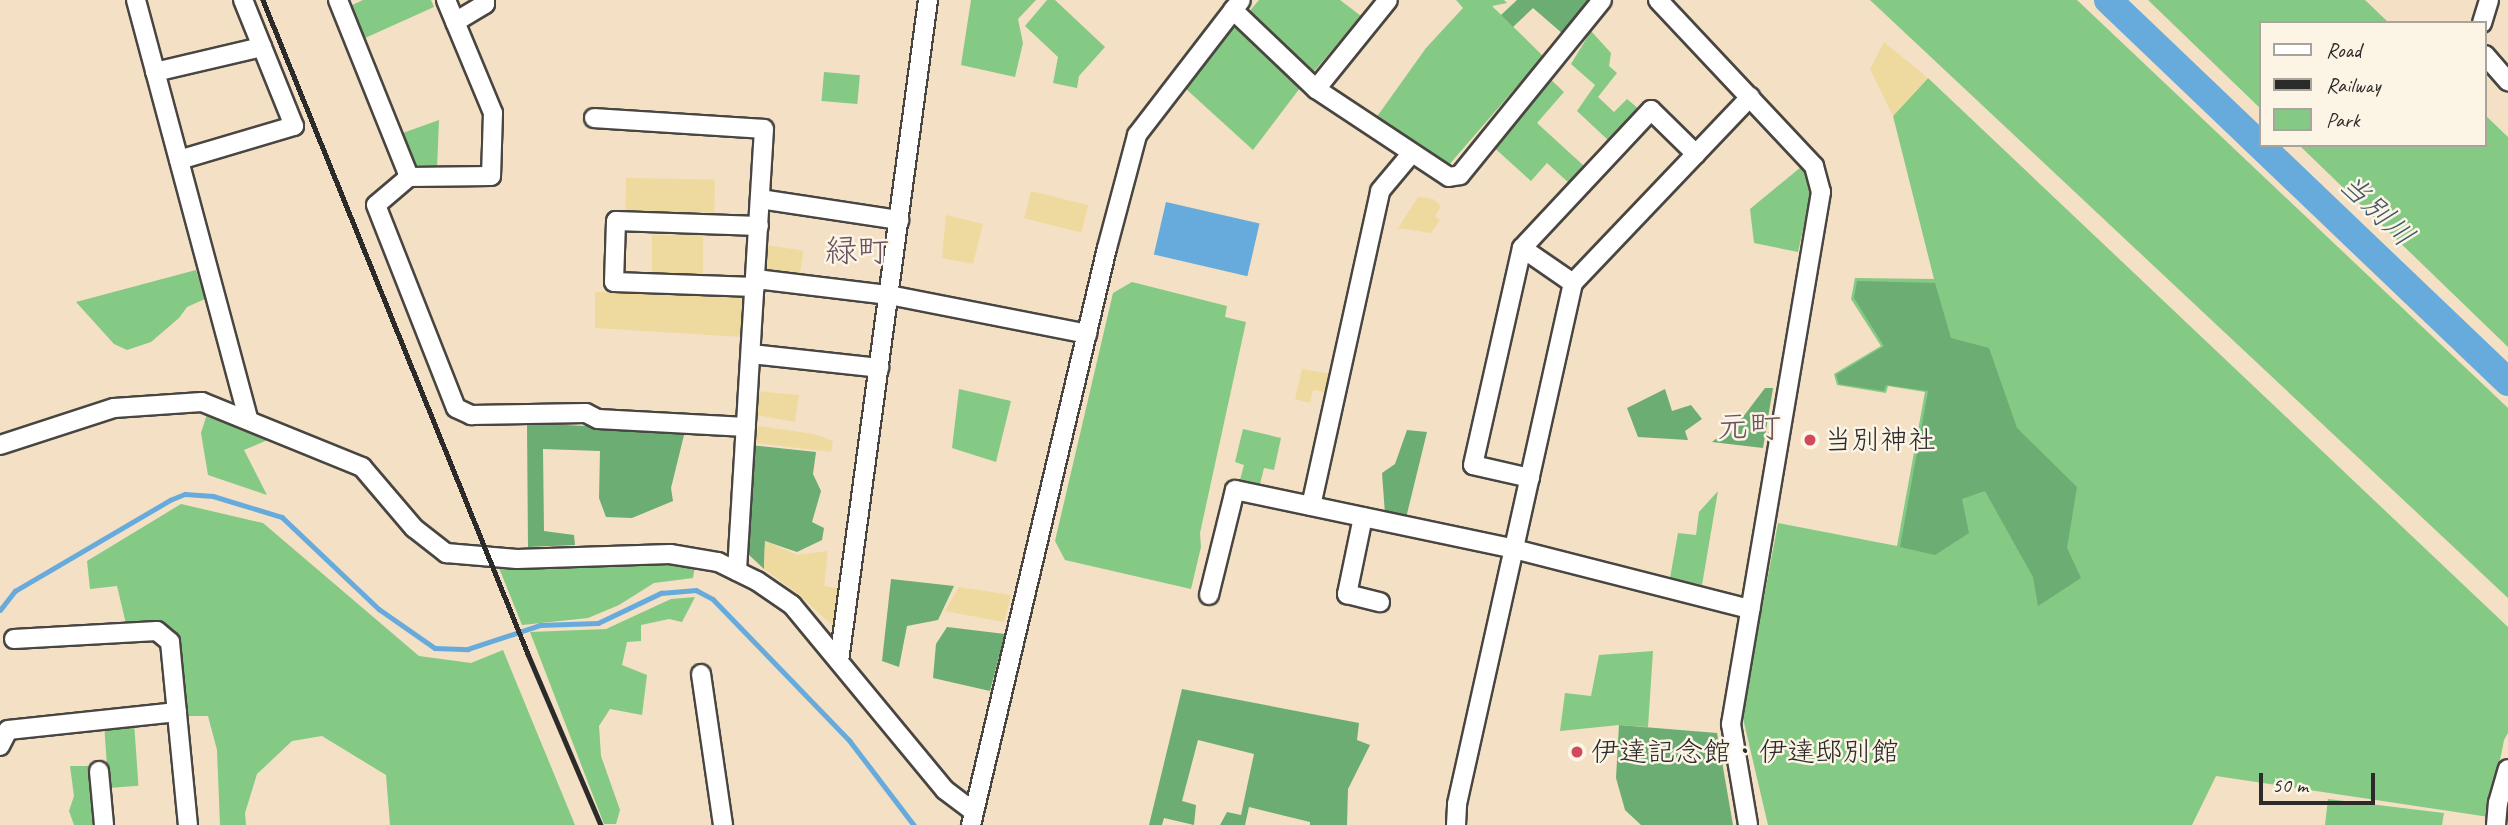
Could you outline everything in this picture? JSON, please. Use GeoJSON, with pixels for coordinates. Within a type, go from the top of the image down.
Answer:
{"type":"FeatureCollection","features":[{"type":"Feature","properties":{"kind":"street"},"geometry":{"type":"LineString","coordinates":[[136,0],[248,419]]}},
{"type":"Feature","properties":{"kind":"street"},"geometry":{"type":"LineString","coordinates":[[178,160],[294,126],[243,0]]}},
{"type":"Feature","properties":{"kind":"street"},"geometry":{"type":"LineString","coordinates":[[338,0],[409,177]]}},
{"type":"Feature","properties":{"kind":"street"},"geometry":{"type":"LineString","coordinates":[[446,0],[493,113],[491,176],[409,177],[376,205],[456,408],[471,415],[586,414],[598,419],[746,427]]}},
{"type":"Feature","properties":{"kind":"street"},"geometry":{"type":"LineString","coordinates":[[455,22],[485,4],[485,0]]}},
{"type":"Feature","properties":{"kind":"street"},"geometry":{"type":"LineString","coordinates":[[839,660],[928,0]]}},
{"type":"Feature","properties":{"kind":"street"},"geometry":{"type":"LineString","coordinates":[[1316,89],[1388,0]]}},
{"type":"Feature","properties":{"kind":"street"},"geometry":{"type":"LineString","coordinates":[[972,818],[1137,135],[1236,4],[1316,89],[1449,177],[1460,175],[1602,0]]}},
{"type":"Feature","properties":{"kind":"street"},"geometry":{"type":"LineString","coordinates":[[1658,0],[1814,166],[1821,192],[1731,724],[1748,825]]}},
{"type":"Feature","properties":{"kind":"street"},"geometry":{"type":"LineString","coordinates":[[2483,21],[2489,0]]}},
{"type":"Feature","properties":{"kind":"street"},"geometry":{"type":"LineString","coordinates":[[155,72],[262,47]]}},
{"type":"Feature","properties":{"kind":"street"},"geometry":{"type":"LineString","coordinates":[[2487,57],[2508,81]]}},
{"type":"Feature","properties":{"kind":"street"},"geometry":{"type":"LineString","coordinates":[[1456,825],[1457,804],[1573,283],[1750,97]]}},
{"type":"Feature","properties":{"kind":"street"},"geometry":{"type":"LineString","coordinates":[[1530,478],[1474,466],[1522,248],[1651,110],[1696,153]]}},
{"type":"Feature","properties":{"kind":"street"},"geometry":{"type":"LineString","coordinates":[[594,118],[764,129],[737,571]]}},
{"type":"Feature","properties":{"kind":"street"},"geometry":{"type":"LineString","coordinates":[[1311,506],[1380,191],[1411,154]]}},
{"type":"Feature","properties":{"kind":"street"},"geometry":{"type":"LineString","coordinates":[[760,199],[899,220]]}},
{"type":"Feature","properties":{"kind":"street"},"geometry":{"type":"LineString","coordinates":[[759,226],[616,221],[614,282],[755,283],[889,295],[1087,334]]}},
{"type":"Feature","properties":{"kind":"street"},"geometry":{"type":"LineString","coordinates":[[1522,248],[1573,283]]}},
{"type":"Feature","properties":{"kind":"street"},"geometry":{"type":"LineString","coordinates":[[751,354],[879,368]]}},
{"type":"Feature","properties":{"kind":"street"},"geometry":{"type":"LineString","coordinates":[[0,445],[114,408],[202,401],[362,467],[414,528],[446,553],[517,559],[670,554],[718,562],[792,604],[945,790],[972,818]]}},
{"type":"Feature","properties":{"kind":"street"},"geometry":{"type":"LineString","coordinates":[[1209,595],[1235,490],[1514,549],[1750,610]]}},
{"type":"Feature","properties":{"kind":"street"},"geometry":{"type":"LineString","coordinates":[[1363,517],[1347,594],[1380,601]]}},
{"type":"Feature","properties":{"kind":"street"},"geometry":{"type":"LineString","coordinates":[[15,639],[157,631],[170,642],[188,825]]}},
{"type":"Feature","properties":{"kind":"street"},"geometry":{"type":"LineString","coordinates":[[701,674],[723,825]]}},
{"type":"Feature","properties":{"kind":"street"},"geometry":{"type":"LineString","coordinates":[[0,746],[8,730],[177,712]]}},
{"type":"Feature","properties":{"kind":"street"},"geometry":{"type":"LineString","coordinates":[[2496,825],[2498,803],[2508,769]]}},
{"type":"Feature","properties":{"kind":"street"},"geometry":{"type":"LineString","coordinates":[[99,771],[104,825]]}},
{"type":"Feature","properties":{"kind":"green space"},"geometry":{"type":"Polygon","coordinates":[[[363,0],[431,0],[434,7],[365,38],[350,6],[363,0]]]}},
{"type":"Feature","properties":{"kind":"green space"},"geometry":{"type":"Polygon","coordinates":[[[971,0],[1036,0],[1018,19],[1023,43],[1015,77],[961,65],[971,0]]]}},
{"type":"Feature","properties":{"kind":"green space"},"geometry":{"type":"Polygon","coordinates":[[[1047,0],[1055,0],[1105,47],[1079,76],[1077,88],[1053,83],[1058,57],[1025,26],[1047,0]]]}},
{"type":"Feature","properties":{"kind":"green space"},"geometry":{"type":"Polygon","coordinates":[[[1259,0],[1340,0],[1361,16],[1310,76],[1247,14],[1259,0]]]}},
{"type":"Feature","properties":{"kind":"green space"},"geometry":{"type":"Polygon","coordinates":[[[1456,0],[1504,0],[1507,3],[1492,6],[1543,56],[1448,166],[1376,118],[1426,48],[1463,8],[1456,0]]]}},
{"type":"Feature","properties":{"kind":"green space"},"geometry":{"type":"Polygon","coordinates":[[[1517,0],[1592,0],[1563,34],[1533,8],[1513,27],[1501,15],[1517,0]]]}},
{"type":"Feature","properties":{"kind":"green space"},"geometry":{"type":"Polygon","coordinates":[[[1870,0],[2077,0],[2508,408],[2508,598],[1870,0]]]}},
{"type":"Feature","properties":{"kind":"green space"},"geometry":{"type":"Polygon","coordinates":[[[2148,0],[2365,0],[2387,21],[2260,21],[2260,108],[2148,0]]]}},
{"type":"Feature","properties":{"kind":"green space"},"geometry":{"type":"Polygon","coordinates":[[[1235,26],[1300,88],[1253,150],[1186,89],[1235,26]]]}},
{"type":"Feature","properties":{"kind":"green space"},"geometry":{"type":"Polygon","coordinates":[[[1591,31],[1611,53],[1609,66],[1617,73],[1598,97],[1614,112],[1627,99],[1640,110],[1609,141],[1577,111],[1595,85],[1571,64],[1591,31]]]}},
{"type":"Feature","properties":{"kind":"green space"},"geometry":{"type":"Polygon","coordinates":[[[824,72],[860,75],[857,104],[821,101],[824,72]]]}},
{"type":"Feature","properties":{"kind":"green space"},"geometry":{"type":"Polygon","coordinates":[[[1548,77],[1564,92],[1537,123],[1584,166],[1569,183],[1547,163],[1531,181],[1489,143],[1548,77]]]}},
{"type":"Feature","properties":{"kind":"green space"},"geometry":{"type":"Polygon","coordinates":[[[1928,78],[2508,627],[2508,733],[2504,740],[2489,817],[2216,776],[2192,825],[1768,825],[1742,714],[1778,523],[1897,546],[1925,392],[1888,386],[1886,393],[1837,385],[1834,374],[1881,346],[1851,299],[1855,278],[1934,279],[1893,116],[1928,78]]]}},
{"type":"Feature","properties":{"kind":"green space"},"geometry":{"type":"Polygon","coordinates":[[[2487,117],[2508,137],[2508,347],[2301,147],[2487,147],[2487,117]]]}},
{"type":"Feature","properties":{"kind":"green space"},"geometry":{"type":"Polygon","coordinates":[[[439,120],[437,169],[417,171],[400,134],[439,120]]]}},
{"type":"Feature","properties":{"kind":"green space"},"geometry":{"type":"Polygon","coordinates":[[[1801,167],[1809,176],[1810,198],[1798,252],[1754,243],[1750,209],[1801,167]]]}},
{"type":"Feature","properties":{"kind":"green space"},"geometry":{"type":"Polygon","coordinates":[[[196,270],[205,299],[187,307],[179,318],[151,342],[127,350],[114,344],[76,302],[196,270]]]}},
{"type":"Feature","properties":{"kind":"green space"},"geometry":{"type":"Polygon","coordinates":[[[1857,281],[1935,283],[1951,338],[1989,348],[2017,428],[2077,487],[2067,548],[2081,578],[2038,606],[2033,577],[1985,491],[1962,499],[1969,533],[1935,555],[1900,547],[1928,391],[1886,385],[1884,391],[1839,384],[1836,375],[1884,346],[1854,298],[1857,281]]]}},
{"type":"Feature","properties":{"kind":"green space"},"geometry":{"type":"Polygon","coordinates":[[[1132,282],[1227,306],[1225,317],[1246,322],[1200,533],[1201,547],[1191,589],[1065,560],[1055,541],[1113,293],[1132,282]]]}},
{"type":"Feature","properties":{"kind":"green space"},"geometry":{"type":"Polygon","coordinates":[[[1765,388],[1773,388],[1763,448],[1712,442],[1743,417],[1765,388]]]}},
{"type":"Feature","properties":{"kind":"green space"},"geometry":{"type":"Polygon","coordinates":[[[959,389],[1011,401],[996,462],[952,448],[959,389]]]}},
{"type":"Feature","properties":{"kind":"green space"},"geometry":{"type":"Polygon","coordinates":[[[1665,389],[1672,411],[1691,405],[1702,419],[1685,431],[1688,440],[1638,437],[1627,408],[1665,389]]]}},
{"type":"Feature","properties":{"kind":"green space"},"geometry":{"type":"Polygon","coordinates":[[[208,411],[270,439],[244,450],[267,495],[208,475],[201,433],[208,411]]]}},
{"type":"Feature","properties":{"kind":"green space"},"geometry":{"type":"Polygon","coordinates":[[[527,423],[685,431],[671,488],[673,501],[632,518],[606,517],[599,498],[600,451],[543,449],[544,531],[574,535],[575,545],[528,547],[527,423]]]}},
{"type":"Feature","properties":{"kind":"green space"},"geometry":{"type":"Polygon","coordinates":[[[1243,429],[1281,438],[1274,470],[1264,468],[1260,484],[1240,480],[1244,465],[1235,462],[1243,429]]]}},
{"type":"Feature","properties":{"kind":"green space"},"geometry":{"type":"Polygon","coordinates":[[[1407,430],[1427,432],[1406,518],[1385,514],[1382,473],[1395,464],[1407,430]]]}},
{"type":"Feature","properties":{"kind":"green space"},"geometry":{"type":"Polygon","coordinates":[[[750,445],[816,452],[813,474],[821,491],[812,522],[824,528],[822,540],[797,552],[765,541],[764,569],[748,554],[746,498],[750,445]]]}},
{"type":"Feature","properties":{"kind":"green space"},"geometry":{"type":"Polygon","coordinates":[[[1718,491],[1702,585],[1670,578],[1678,533],[1696,535],[1699,512],[1718,491]]]}},
{"type":"Feature","properties":{"kind":"green space"},"geometry":{"type":"Polygon","coordinates":[[[181,504],[263,523],[419,656],[471,663],[503,650],[575,825],[390,825],[386,775],[322,736],[292,741],[257,774],[245,813],[246,825],[220,825],[217,750],[208,716],[182,716],[173,629],[127,628],[117,586],[90,589],[87,561],[181,504]]]}},
{"type":"Feature","properties":{"kind":"green space"},"geometry":{"type":"Polygon","coordinates":[[[656,561],[695,565],[693,578],[654,583],[619,605],[588,618],[522,625],[499,568],[656,561]]]}},
{"type":"Feature","properties":{"kind":"green space"},"geometry":{"type":"Polygon","coordinates":[[[891,579],[954,586],[938,620],[907,626],[899,667],[882,661],[891,579]]]}},
{"type":"Feature","properties":{"kind":"green space"},"geometry":{"type":"Polygon","coordinates":[[[695,597],[682,622],[669,619],[641,625],[641,641],[627,642],[622,665],[647,675],[642,715],[610,709],[599,726],[601,756],[620,810],[616,824],[604,824],[530,632],[606,629],[671,599],[695,597]]]}},
{"type":"Feature","properties":{"kind":"green space"},"geometry":{"type":"Polygon","coordinates":[[[947,627],[1005,634],[990,691],[933,678],[936,644],[947,627]]]}},
{"type":"Feature","properties":{"kind":"green space"},"geometry":{"type":"Polygon","coordinates":[[[1653,651],[1648,727],[1619,725],[1560,731],[1565,693],[1591,696],[1599,655],[1653,651]]]}},
{"type":"Feature","properties":{"kind":"green space"},"geometry":{"type":"Polygon","coordinates":[[[1182,689],[1359,723],[1357,740],[1370,745],[1348,789],[1347,825],[1310,825],[1310,822],[1249,807],[1245,825],[1220,825],[1227,812],[1241,815],[1254,754],[1198,740],[1182,801],[1196,805],[1194,825],[1164,818],[1162,825],[1149,825],[1182,689]]]}},
{"type":"Feature","properties":{"kind":"green space"},"geometry":{"type":"Polygon","coordinates":[[[134,722],[138,786],[109,788],[104,724],[134,722]]]}},
{"type":"Feature","properties":{"kind":"green space"},"geometry":{"type":"Polygon","coordinates":[[[1619,725],[1717,733],[1733,825],[1641,825],[1625,810],[1616,778],[1619,725]]]}},
{"type":"Feature","properties":{"kind":"green space"},"geometry":{"type":"Polygon","coordinates":[[[70,766],[91,766],[97,825],[74,825],[69,811],[74,796],[70,766]]]}},
{"type":"Feature","properties":{"kind":"green space"},"geometry":{"type":"Polygon","coordinates":[[[2328,799],[2444,813],[2442,825],[2325,825],[2328,799]]]}},
{"type":"Feature","properties":{"kind":"sand"},"geometry":{"type":"Polygon","coordinates":[[[1884,42],[1928,78],[1893,116],[1870,69],[1884,42]]]}},
{"type":"Feature","properties":{"kind":"sand"},"geometry":{"type":"Polygon","coordinates":[[[626,178],[715,180],[714,213],[625,211],[626,178]]]}},
{"type":"Feature","properties":{"kind":"sand"},"geometry":{"type":"Polygon","coordinates":[[[1031,191],[1088,205],[1081,232],[1024,218],[1031,191]]]}},
{"type":"Feature","properties":{"kind":"sand"},"geometry":{"type":"Polygon","coordinates":[[[1418,197],[1433,199],[1441,206],[1435,216],[1440,220],[1431,233],[1398,228],[1418,197]]]}},
{"type":"Feature","properties":{"kind":"sand"},"geometry":{"type":"Polygon","coordinates":[[[946,215],[983,224],[973,264],[942,258],[946,215]]]}},
{"type":"Feature","properties":{"kind":"sand"},"geometry":{"type":"Polygon","coordinates":[[[652,235],[703,235],[703,275],[652,275],[652,235]]]}},
{"type":"Feature","properties":{"kind":"sand"},"geometry":{"type":"Polygon","coordinates":[[[767,245],[804,251],[799,279],[762,274],[767,245]]]}},
{"type":"Feature","properties":{"kind":"sand"},"geometry":{"type":"Polygon","coordinates":[[[595,292],[738,293],[745,300],[743,337],[595,328],[595,292]]]}},
{"type":"Feature","properties":{"kind":"sand"},"geometry":{"type":"Polygon","coordinates":[[[1302,369],[1332,374],[1329,393],[1313,390],[1310,403],[1295,399],[1302,369]]]}},
{"type":"Feature","properties":{"kind":"sand"},"geometry":{"type":"Polygon","coordinates":[[[757,391],[799,395],[795,422],[757,415],[757,391]]]}},
{"type":"Feature","properties":{"kind":"sand"},"geometry":{"type":"Polygon","coordinates":[[[758,426],[814,434],[833,441],[831,452],[756,443],[758,426]]]}},
{"type":"Feature","properties":{"kind":"sand"},"geometry":{"type":"Polygon","coordinates":[[[765,541],[797,555],[828,551],[824,586],[841,589],[835,628],[797,593],[764,569],[765,541]]]}},
{"type":"Feature","properties":{"kind":"sand"},"geometry":{"type":"Polygon","coordinates":[[[959,587],[1011,595],[1004,622],[945,611],[959,587]]]}},
{"type":"Feature","properties":{"kind":"water"},"geometry":{"type":"Polygon","coordinates":[[[1166,202],[1260,224],[1247,276],[1154,255],[1166,202]]]}},
{"type":"Feature","properties":{"kind":"waterway","name":"当別川"},"geometry":{"type":"LineString","coordinates":[[2108,0],[2260,145]]}},
{"type":"Feature","properties":{"kind":"waterway","name":"当別川"},"geometry":{"type":"LineString","coordinates":[[2262,147],[2508,382]]}},
{"type":"Feature","properties":{"kind":"waterway"},"geometry":{"type":"LineString","coordinates":[[0,610],[15,591],[170,500],[185,494],[213,496],[282,517],[379,609],[435,648],[468,649],[540,625],[598,623],[661,593],[696,590],[713,599],[850,741],[914,825]]}},
{"type":"Feature","properties":{"kind":"railway"},"geometry":{"type":"LineString","coordinates":[[263,0],[528,654],[601,825]]}},
{"type":"Feature","properties":{"kind":"place","name":"当別神社"},"geometry":{"type":"Point","coordinates":[1810,440]}},
{"type":"Feature","properties":{"kind":"place","name":"伊達記念館・伊達邸別館"},"geometry":{"type":"Point","coordinates":[1577,752]}},
{"type":"Feature","properties":{"kind":"district","name":"緑町"},"geometry":{"type":"Point","coordinates":[857,251]}},
{"type":"Feature","properties":{"kind":"district","name":"元町"},"geometry":{"type":"Point","coordinates":[1749,427]}}]}
